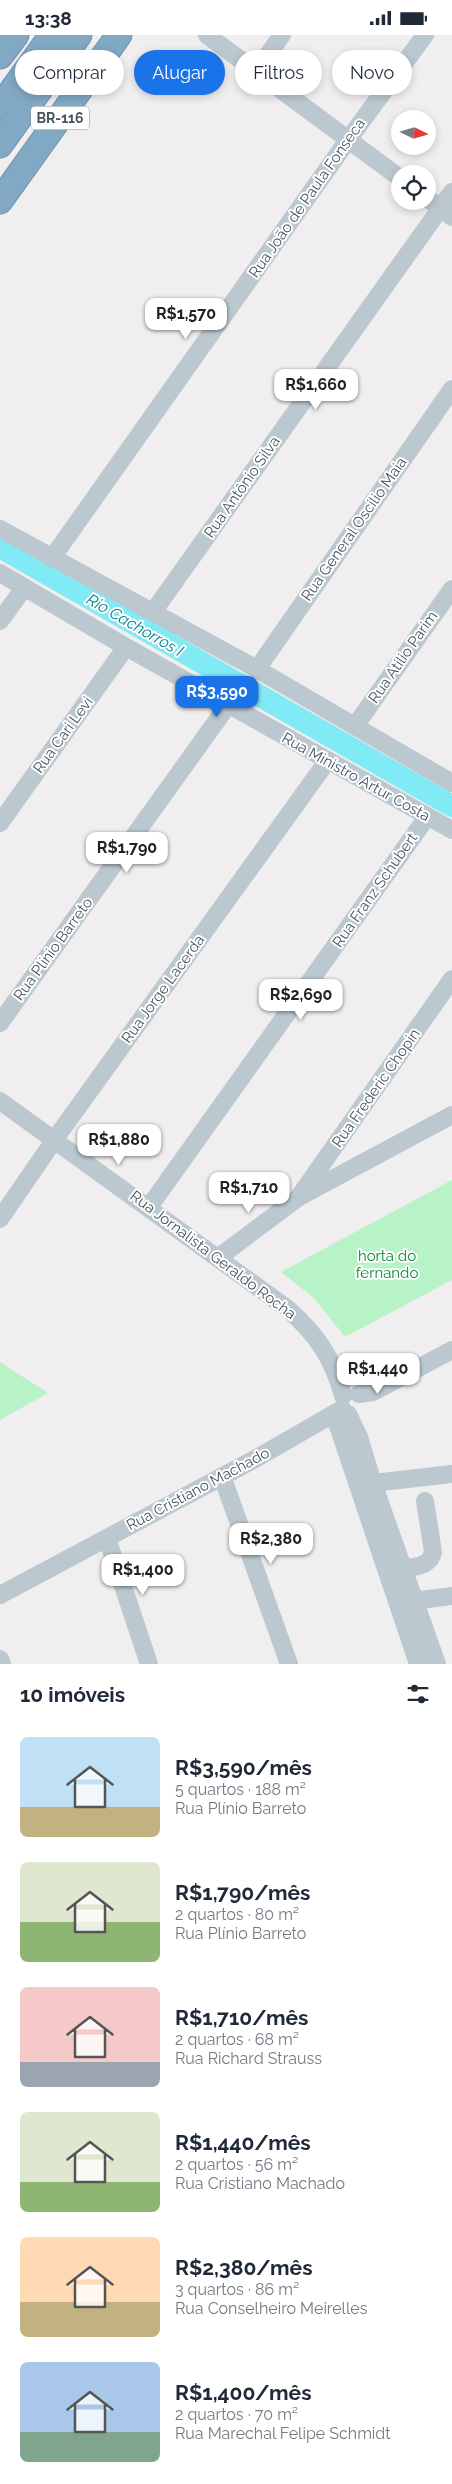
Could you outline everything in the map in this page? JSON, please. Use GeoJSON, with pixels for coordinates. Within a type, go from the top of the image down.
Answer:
{"type":"FeatureCollection","features":[{"type":"Feature","properties":{"kind":"highway"},"geometry":{"type":"LineString","coordinates":[[0,56],[16,35]]}},
{"type":"Feature","properties":{"kind":"highway"},"geometry":{"type":"LineString","coordinates":[[0,107],[52,35]]}},
{"type":"Feature","properties":{"kind":"highway","name":"BR-116"},"geometry":{"type":"LineString","coordinates":[[0,145],[79,35]]}},
{"type":"Feature","properties":{"kind":"highway","name":"BR-116"},"geometry":{"type":"LineString","coordinates":[[0,201],[119,35]]}},
{"type":"Feature","properties":{"kind":"street"},"geometry":{"type":"LineString","coordinates":[[207,35],[235,55]]}},
{"type":"Feature","properties":{"kind":"street"},"geometry":{"type":"LineString","coordinates":[[271,50],[282,35]]}},
{"type":"Feature","properties":{"kind":"street","name":"Rua João de Paula Fonseca"},"geometry":{"type":"LineString","coordinates":[[52,558],[348,140],[425,35]]}},
{"type":"Feature","properties":{"kind":"street"},"geometry":{"type":"LineString","coordinates":[[290,95],[391,171]]}},
{"type":"Feature","properties":{"kind":"street","name":"Rua Antônio Silva"},"geometry":{"type":"LineString","coordinates":[[153,612],[452,192]]}},
{"type":"Feature","properties":{"kind":"street","name":"Rua General Oscilio Maia"},"geometry":{"type":"LineString","coordinates":[[256,669],[452,389]]}},
{"type":"Feature","properties":{"kind":"street"},"geometry":{"type":"LineString","coordinates":[[0,529],[256,669],[452,783]]}},
{"type":"Feature","properties":{"kind":"street","name":"Rua Ministro Artur Costa"},"geometry":{"type":"LineString","coordinates":[[0,573],[228,705],[452,830]]}},
{"type":"Feature","properties":{"kind":"street"},"geometry":{"type":"LineString","coordinates":[[0,621],[24,588]]}},
{"type":"Feature","properties":{"kind":"street","name":"Rua Atilio Parim"},"geometry":{"type":"LineString","coordinates":[[355,726],[452,589]]}},
{"type":"Feature","properties":{"kind":"street","name":"Rua Cari Levi"},"geometry":{"type":"LineString","coordinates":[[0,823],[126,647]]}},
{"type":"Feature","properties":{"kind":"street","name":"Rua Plínio Barreto"},"geometry":{"type":"LineString","coordinates":[[0,1023],[228,705]]}},
{"type":"Feature","properties":{"kind":"street","name":"Rua Jorge Lacerda"},"geometry":{"type":"LineString","coordinates":[[0,1219],[54,1139],[328,760]]}},
{"type":"Feature","properties":{"kind":"street","name":"Rua Franz Schubert"},"geometry":{"type":"LineString","coordinates":[[149,1207],[427,817]]}},
{"type":"Feature","properties":{"kind":"street","name":"Rua Frederic Chopin"},"geometry":{"type":"LineString","coordinates":[[299,1197],[452,979]]}},
{"type":"Feature","properties":{"kind":"street","name":"Rua Jornalista Geraldo Rocha"},"geometry":{"type":"LineString","coordinates":[[0,1101],[219,1257],[301,1321],[324,1349],[353,1403],[418,1664]]}},
{"type":"Feature","properties":{"kind":"street"},"geometry":{"type":"LineString","coordinates":[[219,1257],[299,1197],[452,1115]]}},
{"type":"Feature","properties":{"kind":"street","name":"Rua Cristiano Machado"},"geometry":{"type":"LineString","coordinates":[[0,1595],[450,1351]]}},
{"type":"Feature","properties":{"kind":"street","name":"Rua Jornalista Geraldo Rocha"},"geometry":{"type":"LineString","coordinates":[[353,1403],[359,1437],[373,1483],[413,1601],[437,1664]]}},
{"type":"Feature","properties":{"kind":"street"},"geometry":{"type":"LineString","coordinates":[[373,1483],[452,1474]]}},
{"type":"Feature","properties":{"kind":"street"},"geometry":{"type":"LineString","coordinates":[[222,1476],[289,1664]]}},
{"type":"Feature","properties":{"kind":"street"},"geometry":{"type":"LineString","coordinates":[[402,1569],[423,1565],[432,1558],[433,1552],[425,1501]]}},
{"type":"Feature","properties":{"kind":"street"},"geometry":{"type":"LineString","coordinates":[[107,1538],[149,1664]]}},
{"type":"Feature","properties":{"kind":"street"},"geometry":{"type":"LineString","coordinates":[[413,1601],[452,1596]]}},
{"type":"Feature","properties":{"kind":"street"},"geometry":{"type":"LineString","coordinates":[[0,1659],[2,1664]]}},
{"type":"Feature","properties":{"kind":"green space","name":"horta do fernando"},"geometry":{"type":"Polygon","coordinates":[[[452,1180],[452,1280],[345,1337],[314,1298],[281,1272],[452,1180]]]}},
{"type":"Feature","properties":{"kind":"green space"},"geometry":{"type":"Polygon","coordinates":[[[0,1362],[48,1393],[0,1420],[0,1362]]]}},
{"type":"Feature","properties":{"kind":"waterway","name":"Rio Cachorros I"},"geometry":{"type":"LineString","coordinates":[[0,547],[452,806]]}}]}
